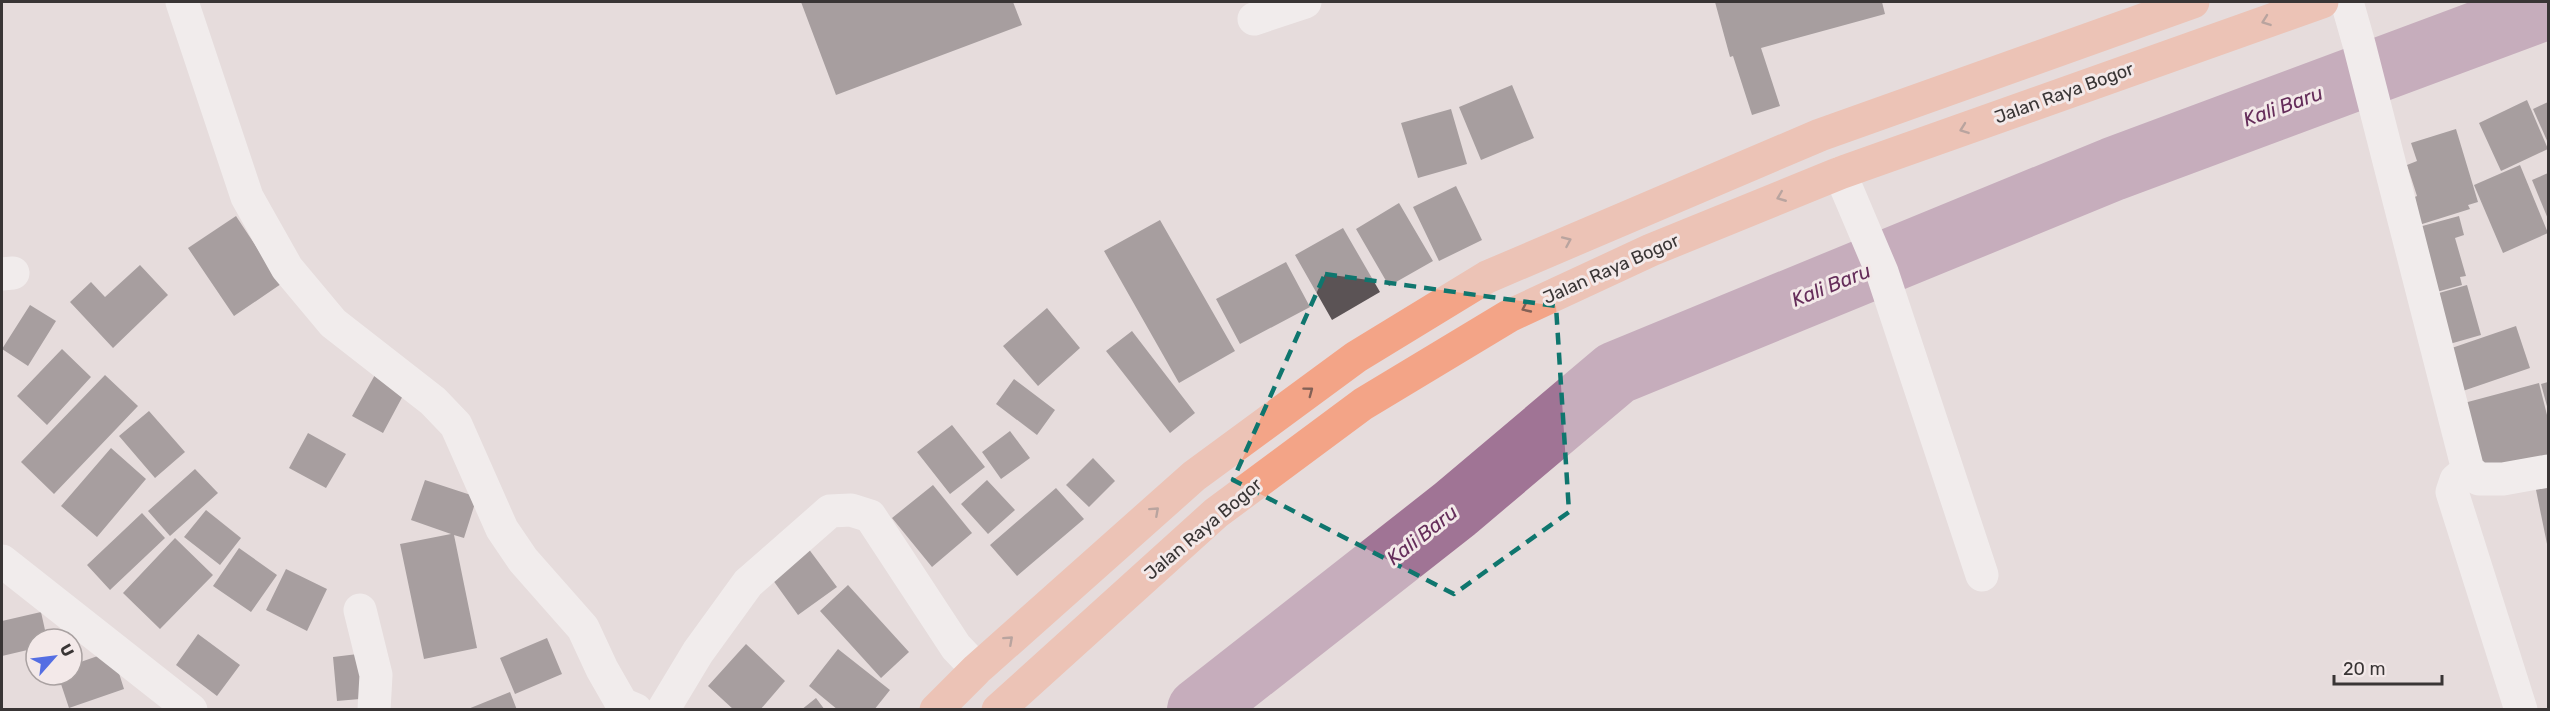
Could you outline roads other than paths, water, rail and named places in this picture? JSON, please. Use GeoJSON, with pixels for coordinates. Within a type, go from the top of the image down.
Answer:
{"type":"FeatureCollection","features":[{"type":"Feature","properties":{"kind":"highway"},"geometry":{"type":"LineString","coordinates":[[936,710],[976,669],[1194,476],[1356,357],[1487,277],[1820,135],[2193,2]]}},
{"type":"Feature","properties":{"kind":"highway","name":"Jalan Raya Bogor"},"geometry":{"type":"LineString","coordinates":[[998,710],[1216,513],[1362,404],[1509,316],[1651,250],[1840,173],[2322,2]]}},
{"type":"Feature","properties":{"kind":"street"},"geometry":{"type":"LineString","coordinates":[[182,2],[247,197],[287,268],[333,323],[433,401],[456,425],[502,530],[523,560],[583,628],[602,669],[622,704],[636,710]]}},
{"type":"Feature","properties":{"kind":"street"},"geometry":{"type":"LineString","coordinates":[[1254,19],[1305,2]]}},
{"type":"Feature","properties":{"kind":"street"},"geometry":{"type":"LineString","coordinates":[[2347,2],[2468,470],[2479,479],[2503,480],[2548,471]]}},
{"type":"Feature","properties":{"kind":"street"},"geometry":{"type":"LineString","coordinates":[[1840,173],[1882,272],[1982,574]]}},
{"type":"Feature","properties":{"kind":"street"},"geometry":{"type":"LineString","coordinates":[[2468,470],[2456,480],[2452,492],[2521,710]]}},
{"type":"Feature","properties":{"kind":"street"},"geometry":{"type":"LineString","coordinates":[[663,710],[698,652],[748,584],[830,511],[851,510],[870,516],[956,647],[976,669]]}},
{"type":"Feature","properties":{"kind":"street"},"geometry":{"type":"LineString","coordinates":[[2,561],[191,710]]}},
{"type":"Feature","properties":{"kind":"street"},"geometry":{"type":"LineString","coordinates":[[360,610],[376,675],[374,710]]}},
{"type":"Feature","properties":{"kind":"waterway","name":"Kali Baru"},"geometry":{"type":"LineString","coordinates":[[1199,710],[1455,509],[1616,373],[2113,169],[2548,7]]}}]}
